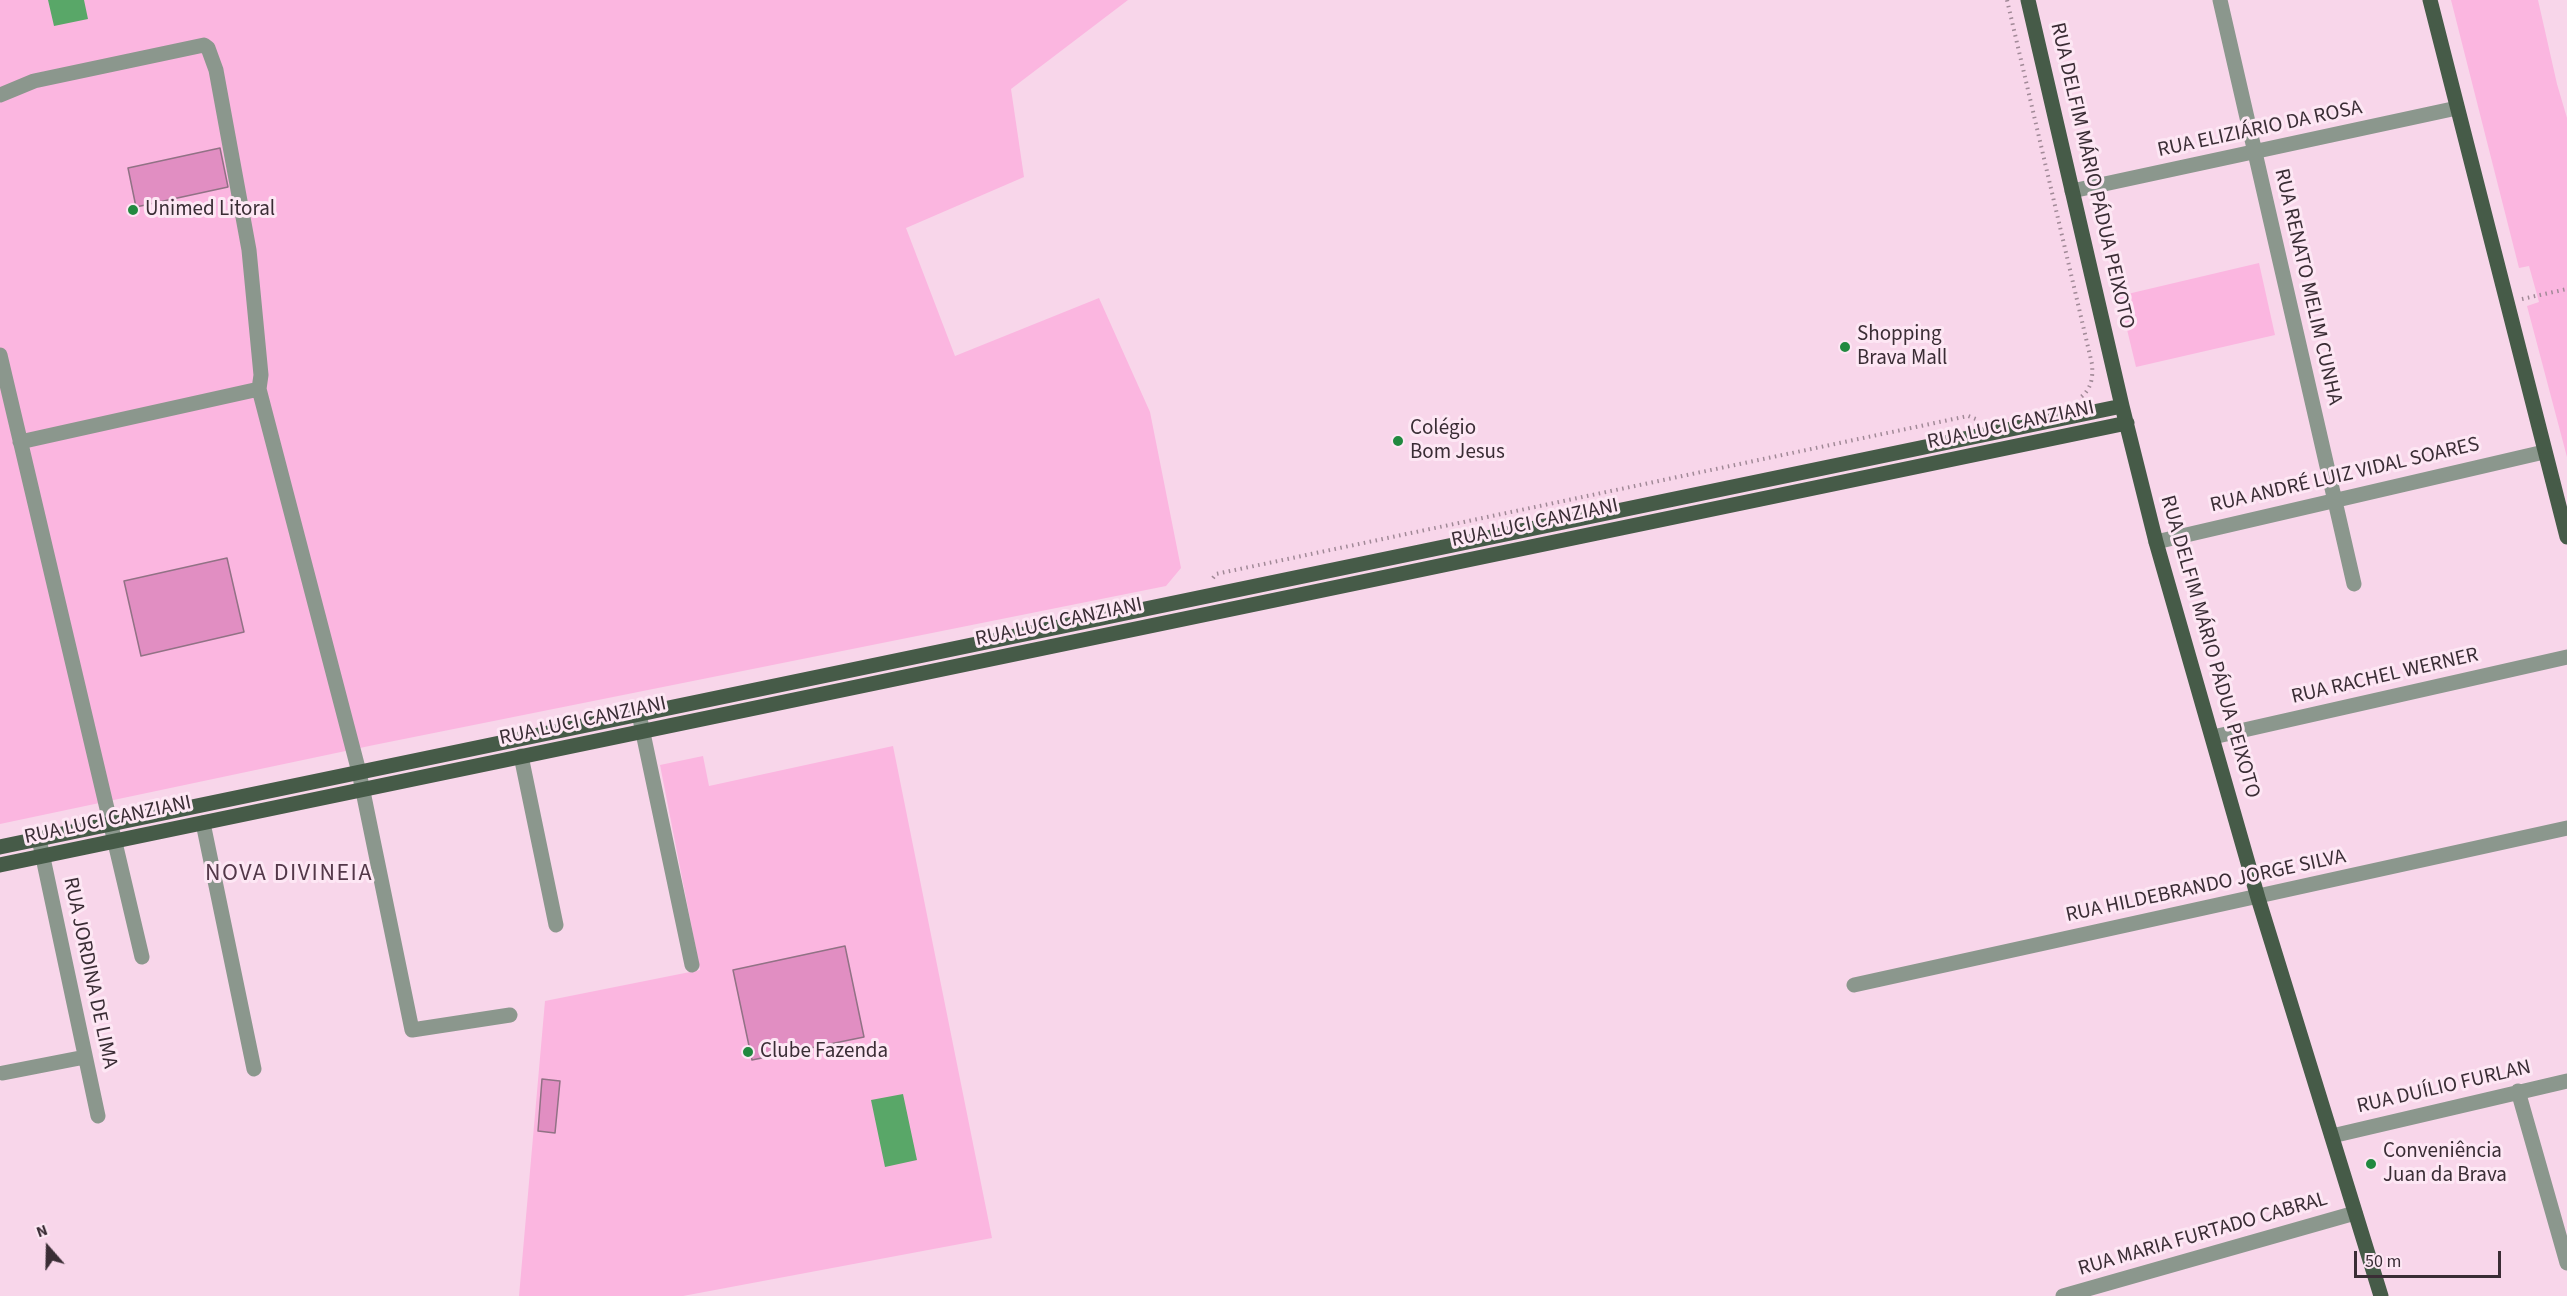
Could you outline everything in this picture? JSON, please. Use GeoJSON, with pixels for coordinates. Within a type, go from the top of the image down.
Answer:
{"type":"FeatureCollection","features":[{"type":"Feature","properties":{"kind":"main road","name":"RUA DELFIM MÁRIO PÁDUA PEIXOTO"},"geometry":{"type":"LineString","coordinates":[[2028,0],[2122,406],[2156,542],[2258,898],[2381,1296]]}},
{"type":"Feature","properties":{"kind":"main road"},"geometry":{"type":"LineString","coordinates":[[2430,0],[2567,537]]}},
{"type":"Feature","properties":{"kind":"main road","name":"RUA LUCI CANZIANI"},"geometry":{"type":"LineString","coordinates":[[0,847],[2122,406]]}},
{"type":"Feature","properties":{"kind":"main road","name":"RUA LUCI CANZIANI"},"geometry":{"type":"LineString","coordinates":[[0,865],[2127,423]]}},
{"type":"Feature","properties":{"kind":"street","name":"RUA RENATO MELIM CUNHA"},"geometry":{"type":"LineString","coordinates":[[2220,0],[2354,584]]}},
{"type":"Feature","properties":{"kind":"street"},"geometry":{"type":"LineString","coordinates":[[0,95],[34,81],[204,45],[208,48],[216,70],[249,250],[261,375],[259,389],[360,772],[412,1030],[510,1015]]}},
{"type":"Feature","properties":{"kind":"street","name":"RUA ELIZIÁRIO DA ROSA"},"geometry":{"type":"LineString","coordinates":[[2072,191],[2457,108]]}},
{"type":"Feature","properties":{"kind":"street"},"geometry":{"type":"LineString","coordinates":[[0,355],[142,957]]}},
{"type":"Feature","properties":{"kind":"street"},"geometry":{"type":"LineString","coordinates":[[20,442],[259,389]]}},
{"type":"Feature","properties":{"kind":"street","name":"RUA ANDRÉ LUIZ VIDAL SOARES"},"geometry":{"type":"LineString","coordinates":[[2156,542],[2544,452]]}},
{"type":"Feature","properties":{"kind":"street","name":"RUA RACHEL WERNER"},"geometry":{"type":"LineString","coordinates":[[2213,738],[2567,657]]}},
{"type":"Feature","properties":{"kind":"street"},"geometry":{"type":"LineString","coordinates":[[639,714],[692,965]]}},
{"type":"Feature","properties":{"kind":"street"},"geometry":{"type":"LineString","coordinates":[[521,756],[556,925]]}},
{"type":"Feature","properties":{"kind":"street"},"geometry":{"type":"LineString","coordinates":[[203,823],[254,1069]]}},
{"type":"Feature","properties":{"kind":"street","name":"RUA HILDEBRANDO JORGE SILVA"},"geometry":{"type":"LineString","coordinates":[[1854,985],[2258,898],[2567,828]]}},
{"type":"Feature","properties":{"kind":"street","name":"RUA JORDINA DE LIMA"},"geometry":{"type":"LineString","coordinates":[[39,839],[98,1116]]}},
{"type":"Feature","properties":{"kind":"street"},"geometry":{"type":"LineString","coordinates":[[3,1073],[85,1057]]}},
{"type":"Feature","properties":{"kind":"street","name":"RUA DUÍLIO FURLAN"},"geometry":{"type":"LineString","coordinates":[[2332,1136],[2567,1081]]}},
{"type":"Feature","properties":{"kind":"street"},"geometry":{"type":"LineString","coordinates":[[2518,1091],[2567,1263]]}},
{"type":"Feature","properties":{"kind":"street","name":"RUA MARIA FURTADO CABRAL"},"geometry":{"type":"LineString","coordinates":[[2062,1296],[2355,1214]]}},
{"type":"Feature","properties":{"kind":"path"},"geometry":{"type":"LineString","coordinates":[[2007,0],[2092,364],[2093,380],[2086,393],[2073,402]]}},
{"type":"Feature","properties":{"kind":"path"},"geometry":{"type":"LineString","coordinates":[[2522,300],[2567,289]]}},
{"type":"Feature","properties":{"kind":"path"},"geometry":{"type":"LineString","coordinates":[[1191,599],[1216,574],[1957,418],[1968,416],[1984,422]]}},
{"type":"Feature","properties":{"kind":"shaded area"},"geometry":{"type":"Polygon","coordinates":[[[0,0],[1128,0],[1011,89],[1024,177],[906,228],[955,356],[1099,298],[1150,412],[1181,568],[1166,586],[374,745],[0,824],[0,0]]]}},
{"type":"Feature","properties":{"kind":"shaded area"},"geometry":{"type":"Polygon","coordinates":[[[48,0],[84,0],[88,19],[54,26],[48,0]]]}},
{"type":"Feature","properties":{"kind":"shaded area"},"geometry":{"type":"Polygon","coordinates":[[[2451,0],[2538,0],[2567,118],[2567,457],[2527,306],[2539,302],[2529,266],[2519,268],[2451,0]]]}},
{"type":"Feature","properties":{"kind":"shaded area"},"geometry":{"type":"Polygon","coordinates":[[[2259,263],[2275,335],[2136,367],[2119,296],[2259,263]]]}},
{"type":"Feature","properties":{"kind":"shaded area","name":"Clube Fazenda"},"geometry":{"type":"Polygon","coordinates":[[[893,746],[992,1238],[683,1296],[519,1296],[545,1001],[700,970],[660,765],[703,756],[709,786],[893,746]]]}},
{"type":"Feature","properties":{"kind":"shaded area"},"geometry":{"type":"Polygon","coordinates":[[[903,1094],[917,1160],[885,1167],[871,1100],[903,1094]]]}},
{"type":"Feature","properties":{"kind":"building"},"geometry":{"type":"Polygon","coordinates":[[[220,148],[228,187],[136,207],[128,168],[220,148]]]}},
{"type":"Feature","properties":{"kind":"building"},"geometry":{"type":"Polygon","coordinates":[[[227,558],[244,632],[141,656],[124,581],[227,558]]]}},
{"type":"Feature","properties":{"kind":"building"},"geometry":{"type":"Polygon","coordinates":[[[845,946],[864,1037],[752,1060],[733,970],[845,946]]]}},
{"type":"Feature","properties":{"kind":"building"},"geometry":{"type":"Polygon","coordinates":[[[542,1079],[560,1081],[555,1133],[538,1131],[542,1079]]]}},
{"type":"Feature","properties":{"kind":"place","name":"Unimed Litoral"},"geometry":{"type":"Point","coordinates":[133,210]}},
{"type":"Feature","properties":{"kind":"place","name":"Shopping Brava Mall"},"geometry":{"type":"Point","coordinates":[1845,347]}},
{"type":"Feature","properties":{"kind":"place","name":"Colégio Bom Jesus"},"geometry":{"type":"Point","coordinates":[1398,441]}},
{"type":"Feature","properties":{"kind":"place","name":"Clube Fazenda"},"geometry":{"type":"Point","coordinates":[748,1052]}},
{"type":"Feature","properties":{"kind":"place","name":"Conveniência Juan da Brava"},"geometry":{"type":"Point","coordinates":[2371,1164]}},
{"type":"Feature","properties":{"kind":"district","name":"NOVA DIVINEIA"},"geometry":{"type":"Point","coordinates":[289,875]}}]}
